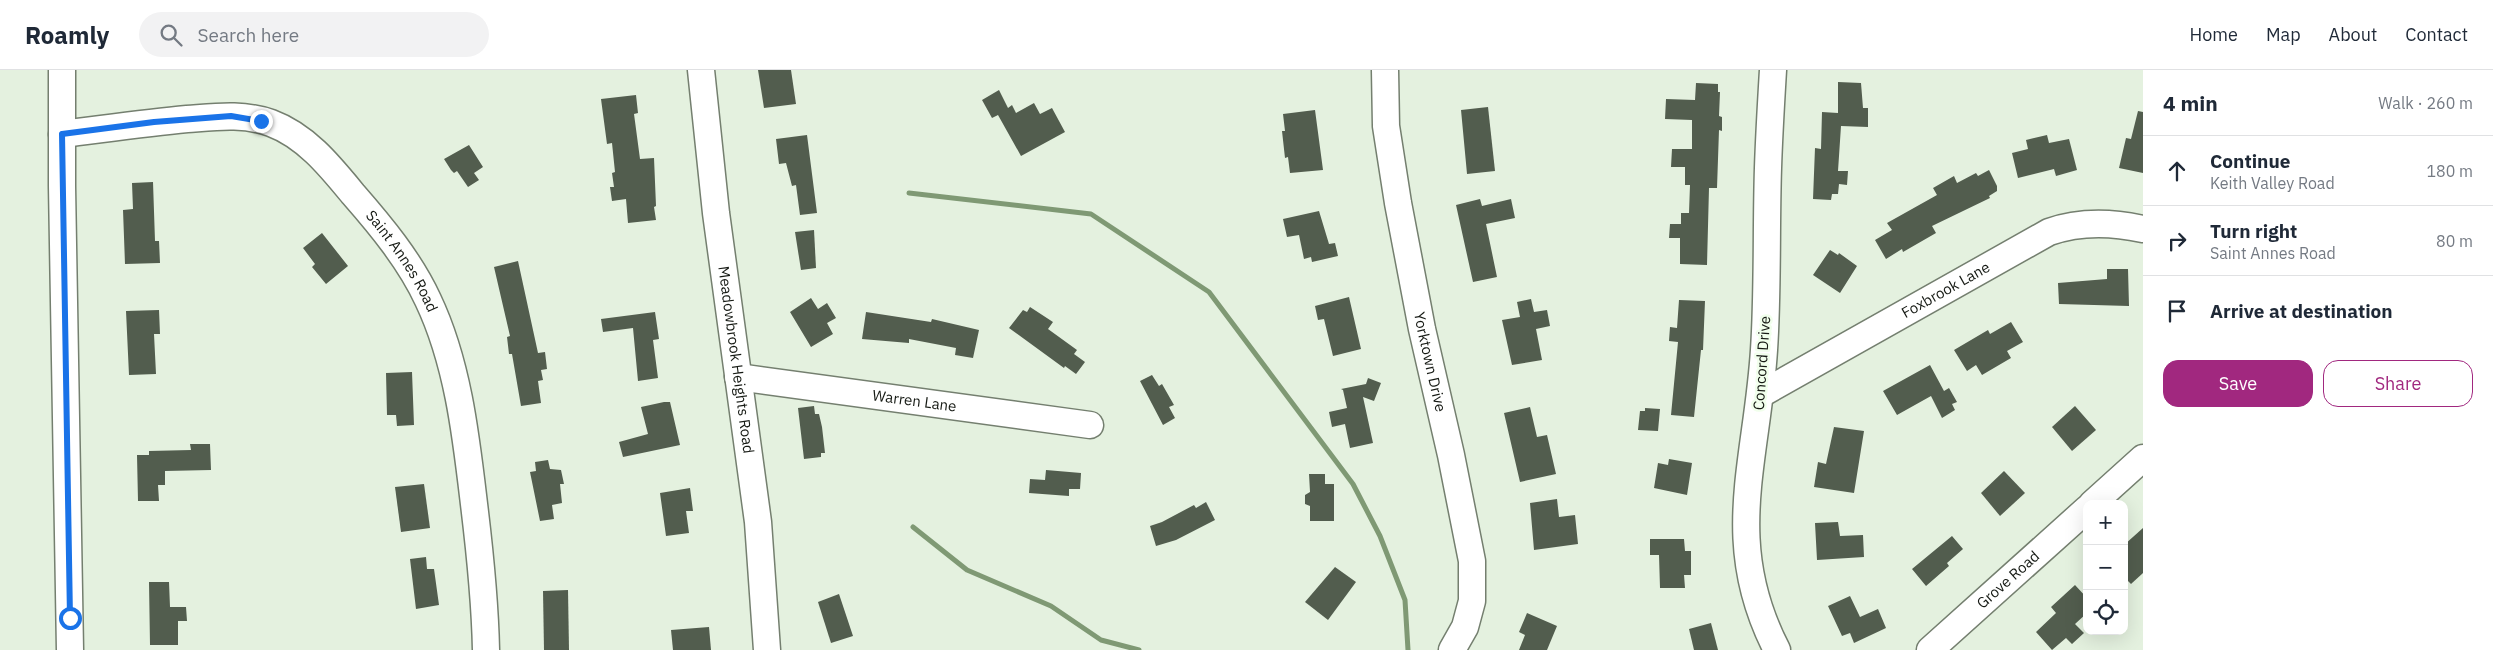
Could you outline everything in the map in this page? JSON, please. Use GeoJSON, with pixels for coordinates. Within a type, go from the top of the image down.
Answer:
{"type":"FeatureCollection","features":[{"type":"Feature","properties":{"kind":"street"},"geometry":{"type":"LineString","coordinates":[[62,70],[70,650]]}},
{"type":"Feature","properties":{"kind":"street","name":"Meadowbrook Heights Road"},"geometry":{"type":"LineString","coordinates":[[701,70],[716,213],[758,522],[767,650]]}},
{"type":"Feature","properties":{"kind":"street","name":"Yorktown Drive"},"geometry":{"type":"LineString","coordinates":[[1385,70],[1386,126],[1398,202],[1422,329],[1451,455],[1472,561],[1472,601],[1465,627],[1452,650]]}},
{"type":"Feature","properties":{"kind":"street","name":"Concord Drive"},"geometry":{"type":"LineString","coordinates":[[1773,70],[1761,394],[1746,491],[1745,526],[1748,561],[1755,599],[1764,626],[1777,650]]}},
{"type":"Feature","properties":{"kind":"street","name":"Saint Annes Road"},"geometry":{"type":"LineString","coordinates":[[62,134],[154,122],[231,116],[261,121],[292,134],[311,147],[373,218],[413,274],[428,299],[445,342],[455,380],[470,464],[480,552],[486,650]]}},
{"type":"Feature","properties":{"kind":"street","name":"Foxbrook Lane"},"geometry":{"type":"LineString","coordinates":[[1761,394],[2049,232],[2094,223],[2118,224],[2143,229]]}},
{"type":"Feature","properties":{"kind":"street","name":"Warren Lane"},"geometry":{"type":"LineString","coordinates":[[738,377],[1090,425]]}},
{"type":"Feature","properties":{"kind":"street"},"geometry":{"type":"LineString","coordinates":[[2096,500],[2143,458]]}},
{"type":"Feature","properties":{"kind":"street","name":"Grove Road"},"geometry":{"type":"LineString","coordinates":[[1930,650],[2083,513]]}},
{"type":"Feature","properties":{"kind":"building"},"geometry":{"type":"Polygon","coordinates":[[[758,70],[791,70],[796,104],[764,108],[758,70]]]}},
{"type":"Feature","properties":{"kind":"building"},"geometry":{"type":"Polygon","coordinates":[[[1838,82],[1861,83],[1863,108],[1868,108],[1868,127],[1841,126],[1838,171],[1848,171],[1847,185],[1839,184],[1838,194],[1832,194],[1831,200],[1813,199],[1815,148],[1821,149],[1822,112],[1838,113],[1838,82]]]}},
{"type":"Feature","properties":{"kind":"building"},"geometry":{"type":"Polygon","coordinates":[[[1696,83],[1718,84],[1718,92],[1720,92],[1719,116],[1722,117],[1722,131],[1719,130],[1717,188],[1709,188],[1707,265],[1680,264],[1680,238],[1669,238],[1670,224],[1681,224],[1681,213],[1689,213],[1690,185],[1685,185],[1685,167],[1671,167],[1672,149],[1692,149],[1692,120],[1665,119],[1666,99],[1695,100],[1696,83]]]}},
{"type":"Feature","properties":{"kind":"building"},"geometry":{"type":"Polygon","coordinates":[[[999,90],[1008,108],[1012,105],[1016,113],[1034,103],[1040,114],[1052,108],[1065,132],[1021,156],[998,115],[992,118],[982,100],[999,90]]]}},
{"type":"Feature","properties":{"kind":"building"},"geometry":{"type":"Polygon","coordinates":[[[636,95],[638,113],[634,114],[640,159],[654,158],[656,206],[654,207],[656,220],[628,223],[626,199],[612,201],[610,187],[614,187],[612,173],[615,172],[612,143],[607,144],[601,99],[636,95]]]}},
{"type":"Feature","properties":{"kind":"building"},"geometry":{"type":"Polygon","coordinates":[[[1488,107],[1495,171],[1467,174],[1461,110],[1488,107]]]}},
{"type":"Feature","properties":{"kind":"building"},"geometry":{"type":"Polygon","coordinates":[[[1315,110],[1323,170],[1290,173],[1288,157],[1285,158],[1282,131],[1285,131],[1283,114],[1315,110]]]}},
{"type":"Feature","properties":{"kind":"building"},"geometry":{"type":"Polygon","coordinates":[[[2138,111],[2143,112],[2143,173],[2119,168],[2126,138],[2131,139],[2138,111]]]}},
{"type":"Feature","properties":{"kind":"building"},"geometry":{"type":"Polygon","coordinates":[[[807,135],[817,213],[800,215],[796,185],[792,186],[786,163],[779,164],[776,139],[807,135]]]}},
{"type":"Feature","properties":{"kind":"building"},"geometry":{"type":"Polygon","coordinates":[[[2047,135],[2049,143],[2069,139],[2077,170],[2056,176],[2054,169],[2018,178],[2012,153],[2028,149],[2026,140],[2047,135]]]}},
{"type":"Feature","properties":{"kind":"building"},"geometry":{"type":"Polygon","coordinates":[[[469,145],[483,167],[474,173],[479,180],[468,187],[457,171],[454,173],[444,159],[469,145]]]}},
{"type":"Feature","properties":{"kind":"building"},"geometry":{"type":"Polygon","coordinates":[[[1989,170],[1997,186],[1997,191],[1989,196],[1990,198],[1932,226],[1936,233],[1903,252],[1902,249],[1886,259],[1875,240],[1892,230],[1887,223],[1937,195],[1933,188],[1954,176],[1957,183],[1976,173],[1978,176],[1989,170]]]}},
{"type":"Feature","properties":{"kind":"building"},"geometry":{"type":"Polygon","coordinates":[[[153,182],[155,241],[159,241],[160,263],[125,264],[123,210],[133,209],[132,183],[153,182]]]}},
{"type":"Feature","properties":{"kind":"building"},"geometry":{"type":"Polygon","coordinates":[[[1480,199],[1482,206],[1511,199],[1515,218],[1486,224],[1497,277],[1473,282],[1456,205],[1480,199]]]}},
{"type":"Feature","properties":{"kind":"building"},"geometry":{"type":"Polygon","coordinates":[[[1319,211],[1329,244],[1335,243],[1338,256],[1312,262],[1311,257],[1304,259],[1299,235],[1287,237],[1283,219],[1319,211]]]}},
{"type":"Feature","properties":{"kind":"building"},"geometry":{"type":"Polygon","coordinates":[[[814,230],[816,268],[801,270],[795,232],[814,230]]]}},
{"type":"Feature","properties":{"kind":"building"},"geometry":{"type":"Polygon","coordinates":[[[322,233],[348,266],[326,284],[312,267],[315,264],[303,248],[322,233]]]}},
{"type":"Feature","properties":{"kind":"building"},"geometry":{"type":"Polygon","coordinates":[[[1830,250],[1838,255],[1839,253],[1857,266],[1840,293],[1813,275],[1830,250]]]}},
{"type":"Feature","properties":{"kind":"building"},"geometry":{"type":"Polygon","coordinates":[[[518,261],[538,353],[545,352],[547,369],[541,370],[543,380],[538,381],[541,403],[521,406],[512,354],[509,354],[507,337],[510,336],[494,267],[518,261]]]}},
{"type":"Feature","properties":{"kind":"building"},"geometry":{"type":"Polygon","coordinates":[[[2107,269],[2128,269],[2129,306],[2059,304],[2058,283],[2107,279],[2107,269]]]}},
{"type":"Feature","properties":{"kind":"building"},"geometry":{"type":"Polygon","coordinates":[[[1349,297],[1361,349],[1333,356],[1324,319],[1318,320],[1315,306],[1349,297]]]}},
{"type":"Feature","properties":{"kind":"building"},"geometry":{"type":"Polygon","coordinates":[[[811,298],[818,309],[827,303],[836,318],[827,323],[833,334],[811,347],[790,312],[811,298]]]}},
{"type":"Feature","properties":{"kind":"building"},"geometry":{"type":"Polygon","coordinates":[[[1531,299],[1534,312],[1547,310],[1550,326],[1536,329],[1542,360],[1512,365],[1502,320],[1520,317],[1517,302],[1531,299]]]}},
{"type":"Feature","properties":{"kind":"building"},"geometry":{"type":"Polygon","coordinates":[[[1679,300],[1705,301],[1703,350],[1701,350],[1694,417],[1671,415],[1678,342],[1669,341],[1670,327],[1677,328],[1679,300]]]}},
{"type":"Feature","properties":{"kind":"building"},"geometry":{"type":"Polygon","coordinates":[[[1030,307],[1053,322],[1048,329],[1077,350],[1074,354],[1085,362],[1076,374],[1065,366],[1064,368],[1009,328],[1023,310],[1027,312],[1030,307]]]}},
{"type":"Feature","properties":{"kind":"building"},"geometry":{"type":"Polygon","coordinates":[[[159,310],[160,334],[154,334],[156,374],[129,375],[126,311],[159,310]]]}},
{"type":"Feature","properties":{"kind":"building"},"geometry":{"type":"Polygon","coordinates":[[[655,312],[659,339],[653,340],[658,378],[638,381],[633,328],[603,332],[601,319],[655,312]]]}},
{"type":"Feature","properties":{"kind":"building"},"geometry":{"type":"Polygon","coordinates":[[[866,312],[931,322],[932,319],[979,330],[973,358],[955,355],[956,348],[909,339],[909,343],[862,339],[866,312]]]}},
{"type":"Feature","properties":{"kind":"building"},"geometry":{"type":"Polygon","coordinates":[[[2011,322],[2023,342],[2007,351],[2011,358],[1982,375],[1976,365],[1967,371],[1954,350],[1988,330],[1990,334],[2011,322]]]}},
{"type":"Feature","properties":{"kind":"building"},"geometry":{"type":"Polygon","coordinates":[[[1930,365],[1944,391],[1949,388],[1957,402],[1952,404],[1955,410],[1942,418],[1931,396],[1897,415],[1883,391],[1930,365]]]}},
{"type":"Feature","properties":{"kind":"building"},"geometry":{"type":"Polygon","coordinates":[[[412,372],[414,425],[397,426],[396,415],[387,415],[386,373],[412,372]]]}},
{"type":"Feature","properties":{"kind":"building"},"geometry":{"type":"Polygon","coordinates":[[[1152,375],[1159,386],[1162,384],[1174,405],[1169,407],[1175,418],[1163,425],[1140,381],[1152,375]]]}},
{"type":"Feature","properties":{"kind":"building"},"geometry":{"type":"Polygon","coordinates":[[[1368,378],[1381,383],[1374,401],[1363,397],[1373,443],[1350,448],[1345,424],[1332,427],[1329,412],[1347,408],[1343,390],[1341,389],[1366,384],[1368,378]]]}},
{"type":"Feature","properties":{"kind":"building"},"geometry":{"type":"Polygon","coordinates":[[[670,402],[680,445],[623,457],[619,442],[648,434],[641,407],[670,402]]]}},
{"type":"Feature","properties":{"kind":"building"},"geometry":{"type":"Polygon","coordinates":[[[814,406],[815,414],[819,414],[825,453],[821,453],[821,457],[804,459],[798,408],[814,406]]]}},
{"type":"Feature","properties":{"kind":"building"},"geometry":{"type":"Polygon","coordinates":[[[2075,406],[2096,430],[2072,451],[2052,427],[2075,406]]]}},
{"type":"Feature","properties":{"kind":"building"},"geometry":{"type":"Polygon","coordinates":[[[1530,407],[1537,437],[1547,435],[1556,474],[1520,482],[1504,413],[1530,407]]]}},
{"type":"Feature","properties":{"kind":"building"},"geometry":{"type":"Polygon","coordinates":[[[1645,408],[1660,409],[1658,431],[1638,430],[1640,411],[1645,411],[1645,408]]]}},
{"type":"Feature","properties":{"kind":"building"},"geometry":{"type":"Polygon","coordinates":[[[1834,427],[1864,431],[1854,493],[1814,487],[1818,462],[1826,464],[1834,427]]]}},
{"type":"Feature","properties":{"kind":"building"},"geometry":{"type":"Polygon","coordinates":[[[190,444],[210,444],[211,470],[165,471],[165,485],[158,485],[159,501],[138,501],[137,455],[149,455],[149,451],[191,450],[190,444]]]}},
{"type":"Feature","properties":{"kind":"building"},"geometry":{"type":"Polygon","coordinates":[[[1669,459],[1692,463],[1687,495],[1654,488],[1658,463],[1668,465],[1669,459]]]}},
{"type":"Feature","properties":{"kind":"building"},"geometry":{"type":"Polygon","coordinates":[[[548,460],[550,469],[561,470],[564,484],[560,484],[562,503],[552,505],[554,519],[540,521],[530,472],[536,471],[535,462],[548,460]]]}},
{"type":"Feature","properties":{"kind":"building"},"geometry":{"type":"Polygon","coordinates":[[[1046,470],[1081,473],[1080,489],[1069,489],[1069,496],[1029,493],[1030,479],[1045,480],[1046,470]]]}},
{"type":"Feature","properties":{"kind":"building"},"geometry":{"type":"Polygon","coordinates":[[[2004,471],[2025,493],[2000,516],[1981,493],[2004,471]]]}},
{"type":"Feature","properties":{"kind":"building"},"geometry":{"type":"Polygon","coordinates":[[[1309,474],[1325,474],[1325,484],[1334,484],[1334,521],[1310,521],[1310,506],[1305,504],[1305,495],[1310,492],[1309,474]]]}},
{"type":"Feature","properties":{"kind":"building"},"geometry":{"type":"Polygon","coordinates":[[[424,484],[430,528],[401,532],[395,487],[424,484]]]}},
{"type":"Feature","properties":{"kind":"building"},"geometry":{"type":"Polygon","coordinates":[[[690,488],[693,511],[686,511],[689,533],[666,536],[660,493],[690,488]]]}},
{"type":"Feature","properties":{"kind":"building"},"geometry":{"type":"Polygon","coordinates":[[[1557,499],[1559,517],[1575,515],[1578,544],[1534,550],[1530,503],[1557,499]]]}},
{"type":"Feature","properties":{"kind":"building"},"geometry":{"type":"Polygon","coordinates":[[[1206,502],[1215,520],[1176,540],[1156,546],[1150,526],[1162,522],[1194,505],[1196,508],[1206,502]]]}},
{"type":"Feature","properties":{"kind":"building"},"geometry":{"type":"Polygon","coordinates":[[[1838,522],[1840,536],[1863,535],[1864,557],[1817,560],[1815,523],[1838,522]]]}},
{"type":"Feature","properties":{"kind":"building"},"geometry":{"type":"Polygon","coordinates":[[[2143,528],[2143,573],[2131,584],[2128,581],[2128,541],[2143,528]]]}},
{"type":"Feature","properties":{"kind":"building"},"geometry":{"type":"Polygon","coordinates":[[[1952,536],[1963,549],[1947,563],[1949,566],[1926,586],[1912,569],[1952,536]]]}},
{"type":"Feature","properties":{"kind":"building"},"geometry":{"type":"Polygon","coordinates":[[[1650,539],[1684,539],[1685,551],[1691,551],[1691,575],[1684,575],[1685,588],[1660,588],[1659,555],[1650,555],[1650,539]]]}},
{"type":"Feature","properties":{"kind":"building"},"geometry":{"type":"Polygon","coordinates":[[[426,557],[427,569],[434,569],[439,605],[416,609],[410,559],[426,557]]]}},
{"type":"Feature","properties":{"kind":"building"},"geometry":{"type":"Polygon","coordinates":[[[1335,567],[1356,582],[1328,620],[1305,602],[1335,567]]]}},
{"type":"Feature","properties":{"kind":"building"},"geometry":{"type":"Polygon","coordinates":[[[149,582],[169,582],[170,607],[186,607],[187,621],[178,621],[178,645],[150,645],[149,582]]]}},
{"type":"Feature","properties":{"kind":"building"},"geometry":{"type":"Polygon","coordinates":[[[2075,585],[2083,594],[2083,617],[2075,624],[2083,634],[2072,644],[2066,638],[2052,650],[2036,632],[2056,613],[2051,607],[2075,585]]]}},
{"type":"Feature","properties":{"kind":"building"},"geometry":{"type":"Polygon","coordinates":[[[568,590],[569,650],[544,650],[543,591],[568,590]]]}},
{"type":"Feature","properties":{"kind":"building"},"geometry":{"type":"Polygon","coordinates":[[[839,594],[853,636],[831,643],[818,602],[839,594]]]}},
{"type":"Feature","properties":{"kind":"building"},"geometry":{"type":"Polygon","coordinates":[[[1850,596],[1860,617],[1878,609],[1886,628],[1854,643],[1850,633],[1842,636],[1828,606],[1850,596]]]}},
{"type":"Feature","properties":{"kind":"building"},"geometry":{"type":"Polygon","coordinates":[[[1527,613],[1557,626],[1547,650],[1519,650],[1525,635],[1519,632],[1527,613]]]}},
{"type":"Feature","properties":{"kind":"building"},"geometry":{"type":"Polygon","coordinates":[[[1711,623],[1718,650],[1694,650],[1689,629],[1711,623]]]}},
{"type":"Feature","properties":{"kind":"building"},"geometry":{"type":"Polygon","coordinates":[[[709,627],[711,650],[673,650],[671,630],[709,627]]]}},
{"type":"Feature","properties":{"kind":"waterway"},"geometry":{"type":"LineString","coordinates":[[909,193],[1091,214],[1209,292],[1353,484],[1380,536],[1405,600],[1408,650]]}},
{"type":"Feature","properties":{"kind":"waterway"},"geometry":{"type":"LineString","coordinates":[[913,527],[967,570],[1051,606],[1101,640],[1139,650]]}},
{"type":"Feature","properties":{"kind":"route"},"geometry":{"type":"LineString","coordinates":[[70,618],[62,134],[154,122],[231,116],[261,121]]}}]}
